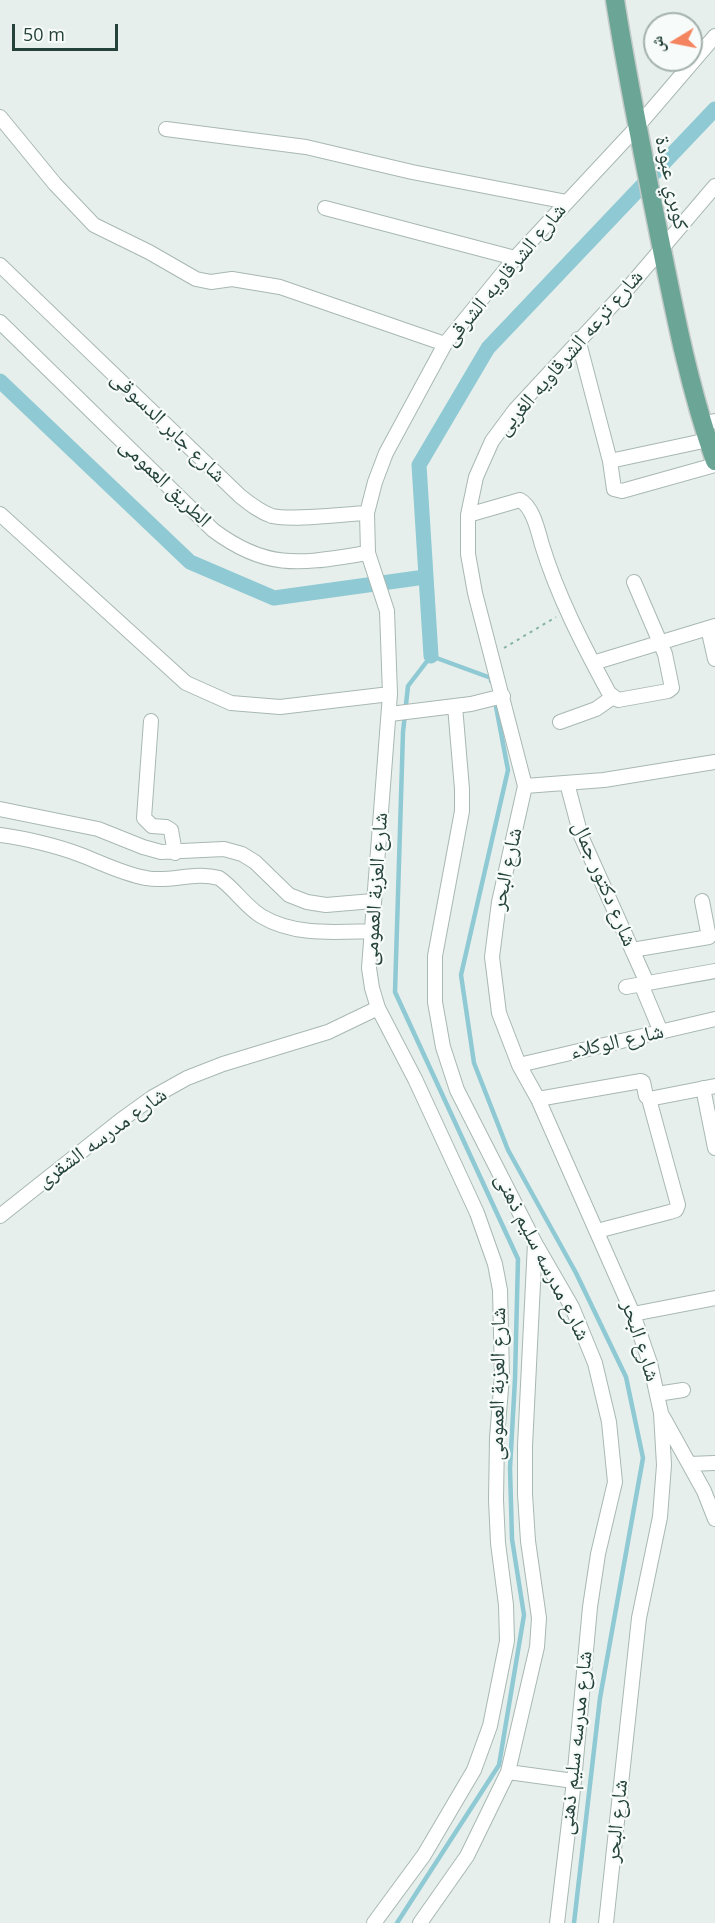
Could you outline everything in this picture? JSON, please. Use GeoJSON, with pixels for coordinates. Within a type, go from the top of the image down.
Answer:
{"type":"FeatureCollection","features":[{"type":"Feature","properties":{"kind":"main road","name":"كوبري عبودة"},"geometry":{"type":"LineString","coordinates":[[615,0],[637,127],[674,312],[709,428],[715,463]]}},
{"type":"Feature","properties":{"kind":"street","name":"شارع الشرقاويه الشرقى"},"geometry":{"type":"LineString","coordinates":[[390,694],[387,611],[368,553],[367,513],[386,453],[445,344],[515,258],[637,127],[715,36]]}},
{"type":"Feature","properties":{"kind":"street"},"geometry":{"type":"LineString","coordinates":[[0,117],[75,208],[94,225],[149,252],[196,279],[211,282],[232,279],[280,287],[445,344]]}},
{"type":"Feature","properties":{"kind":"street"},"geometry":{"type":"LineString","coordinates":[[166,129],[306,147],[412,172],[567,202]]}},
{"type":"Feature","properties":{"kind":"street","name":"شارع ترعه الشرقاويه الغربى"},"geometry":{"type":"LineString","coordinates":[[525,786],[468,554],[468,515],[476,477],[492,441],[514,410],[662,249],[715,186]]}},
{"type":"Feature","properties":{"kind":"street"},"geometry":{"type":"LineString","coordinates":[[325,208],[515,258]]}},
{"type":"Feature","properties":{"kind":"street","name":"شارع جابر الدسوقى"},"geometry":{"type":"LineString","coordinates":[[0,265],[240,496],[261,511],[274,516],[294,517],[367,513]]}},
{"type":"Feature","properties":{"kind":"street","name":"الطريق العمومى"},"geometry":{"type":"LineString","coordinates":[[0,322],[213,530],[231,543],[272,560],[295,562],[368,553]]}},
{"type":"Feature","properties":{"kind":"street"},"geometry":{"type":"LineString","coordinates":[[578,339],[610,461],[614,489],[618,492],[715,463]]}},
{"type":"Feature","properties":{"kind":"street"},"geometry":{"type":"LineString","coordinates":[[610,461],[709,428]]}},
{"type":"Feature","properties":{"kind":"street"},"geometry":{"type":"LineString","coordinates":[[468,515],[520,500],[524,502],[535,522],[546,558],[567,611],[592,663],[613,697],[624,700],[670,690],[669,666],[634,582]]}},
{"type":"Feature","properties":{"kind":"street"},"geometry":{"type":"LineString","coordinates":[[0,514],[186,683],[231,703],[280,706],[390,694]]}},
{"type":"Feature","properties":{"kind":"street"},"geometry":{"type":"LineString","coordinates":[[592,663],[711,627],[715,659]]}},
{"type":"Feature","properties":{"kind":"street","name":"شارع العزبة العمومى"},"geometry":{"type":"LineString","coordinates":[[374,1923],[424,1855],[474,1770],[490,1726],[507,1641],[506,1605],[498,1543],[496,1500],[497,1438],[502,1376],[500,1290],[495,1264],[477,1213],[415,1079],[378,1008],[369,968],[373,901],[392,713],[390,694]]}},
{"type":"Feature","properties":{"kind":"street"},"geometry":{"type":"LineString","coordinates":[[392,713],[471,704],[503,696]]}},
{"type":"Feature","properties":{"kind":"street"},"geometry":{"type":"LineString","coordinates":[[560,722],[596,709],[613,697]]}},
{"type":"Feature","properties":{"kind":"street","name":"شارع مدرسه سليم ذهنى"},"geometry":{"type":"LineString","coordinates":[[454,706],[462,811],[435,956],[435,1002],[443,1047],[457,1090],[535,1243],[572,1307],[595,1363],[609,1422],[615,1482],[598,1554],[590,1607],[574,1781],[557,1923]]}},
{"type":"Feature","properties":{"kind":"street"},"geometry":{"type":"LineString","coordinates":[[151,721],[144,818],[152,826],[166,827],[171,830],[175,853]]}},
{"type":"Feature","properties":{"kind":"street"},"geometry":{"type":"LineString","coordinates":[[525,786],[641,775],[715,763]]}},
{"type":"Feature","properties":{"kind":"street","name":"شارع دكتور جمال"},"geometry":{"type":"LineString","coordinates":[[567,783],[581,836],[632,950],[661,1032]]}},
{"type":"Feature","properties":{"kind":"street","name":"شارع البحر"},"geometry":{"type":"LineString","coordinates":[[525,786],[499,902],[492,957],[499,1013],[519,1065],[538,1099],[633,1314],[650,1363],[661,1413],[664,1465],[660,1517],[639,1618],[606,1923]]}},
{"type":"Feature","properties":{"kind":"street"},"geometry":{"type":"LineString","coordinates":[[0,808],[98,828],[143,848],[161,852],[224,849],[242,854],[255,862],[289,895],[307,902],[326,906],[373,901]]}},
{"type":"Feature","properties":{"kind":"street"},"geometry":{"type":"LineString","coordinates":[[0,835],[78,854],[122,872],[147,879],[170,880],[189,876],[219,878],[260,916],[288,928],[317,932],[372,931]]}},
{"type":"Feature","properties":{"kind":"street"},"geometry":{"type":"LineString","coordinates":[[632,950],[709,937],[702,901]]}},
{"type":"Feature","properties":{"kind":"street"},"geometry":{"type":"LineString","coordinates":[[627,987],[715,970]]}},
{"type":"Feature","properties":{"kind":"street","name":"شارع مدرسه الشقرى"},"geometry":{"type":"LineString","coordinates":[[0,1216],[153,1097],[196,1075],[328,1032],[378,1008]]}},
{"type":"Feature","properties":{"kind":"street","name":"شارع الوكلاء"},"geometry":{"type":"LineString","coordinates":[[519,1065],[715,1019]]}},
{"type":"Feature","properties":{"kind":"street"},"geometry":{"type":"LineString","coordinates":[[538,1099],[642,1081],[678,1205],[676,1210],[670,1212],[597,1231]]}},
{"type":"Feature","properties":{"kind":"street"},"geometry":{"type":"LineString","coordinates":[[649,1099],[709,1087],[715,1148]]}},
{"type":"Feature","properties":{"kind":"street"},"geometry":{"type":"LineString","coordinates":[[420,1923],[467,1856],[508,1772],[537,1647],[539,1618],[528,1541],[525,1494],[525,1446],[535,1243]]}},
{"type":"Feature","properties":{"kind":"street"},"geometry":{"type":"LineString","coordinates":[[633,1314],[715,1298]]}},
{"type":"Feature","properties":{"kind":"street"},"geometry":{"type":"LineString","coordinates":[[657,1394],[683,1390]]}},
{"type":"Feature","properties":{"kind":"street"},"geometry":{"type":"LineString","coordinates":[[661,1413],[704,1491],[715,1519]]}},
{"type":"Feature","properties":{"kind":"street"},"geometry":{"type":"LineString","coordinates":[[689,1464],[715,1463]]}},
{"type":"Feature","properties":{"kind":"street"},"geometry":{"type":"LineString","coordinates":[[508,1772],[574,1781]]}},
{"type":"Feature","properties":{"kind":"path"},"geometry":{"type":"LineString","coordinates":[[492,655],[567,611]]}},
{"type":"Feature","properties":{"kind":"waterway"},"geometry":{"type":"LineString","coordinates":[[431,656],[419,465],[488,348],[715,109]]}},
{"type":"Feature","properties":{"kind":"waterway"},"geometry":{"type":"LineString","coordinates":[[0,381],[190,562],[274,598],[425,577]]}},
{"type":"Feature","properties":{"kind":"waterway"},"geometry":{"type":"LineString","coordinates":[[397,1923],[499,1765],[524,1615],[512,1539],[510,1468],[518,1259],[395,992],[403,732],[408,686],[431,656],[491,678],[491,681]]}},
{"type":"Feature","properties":{"kind":"waterway"},"geometry":{"type":"LineString","coordinates":[[495,701],[508,770],[461,975],[474,1063],[508,1150],[576,1273],[626,1377],[643,1458],[600,1698],[574,1923]]}}]}
